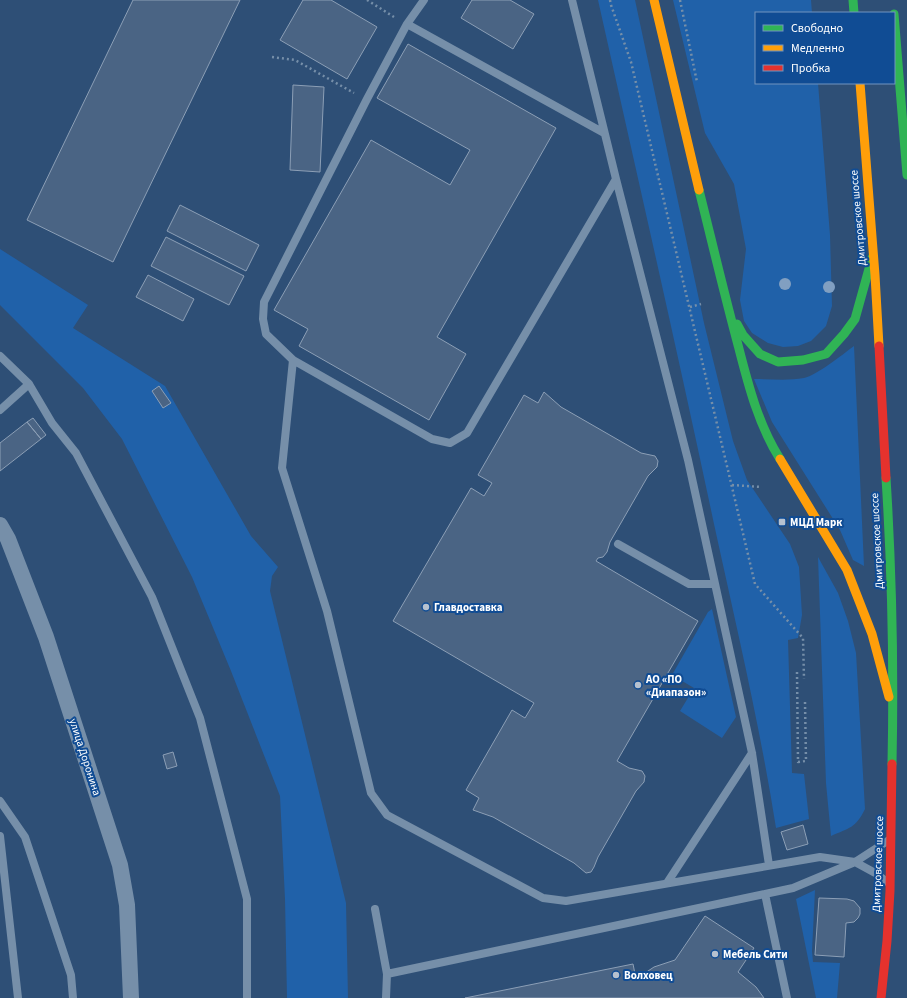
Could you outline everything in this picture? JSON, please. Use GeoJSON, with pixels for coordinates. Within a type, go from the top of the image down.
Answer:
{"type":"FeatureCollection","features":[{"type":"Feature","properties":{"kind":"main road"},"geometry":{"type":"LineString","coordinates":[[654,0],[726,302],[753,401],[772,446],[847,570],[872,634],[893,710]]}},
{"type":"Feature","properties":{"kind":"main road"},"geometry":{"type":"LineString","coordinates":[[853,0],[854,12]]}},
{"type":"Feature","properties":{"kind":"main road"},"geometry":{"type":"LineString","coordinates":[[895,24],[907,175]]}},
{"type":"Feature","properties":{"kind":"main road","name":"Дмитровское шоссе"},"geometry":{"type":"LineString","coordinates":[[860,84],[873,255],[891,561],[893,710],[890,885],[887,941],[881,998]]}},
{"type":"Feature","properties":{"kind":"main road"},"geometry":{"type":"LineString","coordinates":[[726,302],[743,335],[760,354],[778,362],[803,360],[826,354],[855,319],[873,255]]}},
{"type":"Feature","properties":{"kind":"street","name":"улица Доронина"},"geometry":{"type":"LineString","coordinates":[[0,524],[8,540],[46,637],[120,865],[127,905],[132,998]]}},
{"type":"Feature","properties":{"kind":"lane"},"geometry":{"type":"LineString","coordinates":[[424,0],[407,24],[264,302],[263,319],[266,334],[293,360],[432,439],[450,443],[467,433],[616,179]]}},
{"type":"Feature","properties":{"kind":"lane"},"geometry":{"type":"LineString","coordinates":[[572,0],[604,133],[688,460],[752,753],[769,865]]}},
{"type":"Feature","properties":{"kind":"lane"},"geometry":{"type":"LineString","coordinates":[[407,24],[604,133]]}},
{"type":"Feature","properties":{"kind":"lane"},"geometry":{"type":"LineString","coordinates":[[1,358],[29,384],[52,423],[76,453],[152,597],[200,718],[247,899],[247,998]]}},
{"type":"Feature","properties":{"kind":"lane"},"geometry":{"type":"LineString","coordinates":[[293,360],[282,468],[327,611],[371,793],[387,815],[543,898],[566,901],[769,865],[820,858],[855,862],[877,874],[890,885]]}},
{"type":"Feature","properties":{"kind":"lane"},"geometry":{"type":"LineString","coordinates":[[0,410],[29,384]]}},
{"type":"Feature","properties":{"kind":"lane"},"geometry":{"type":"LineString","coordinates":[[618,544],[689,584],[714,584]]}},
{"type":"Feature","properties":{"kind":"lane"},"geometry":{"type":"LineString","coordinates":[[667,883],[752,753]]}},
{"type":"Feature","properties":{"kind":"lane"},"geometry":{"type":"LineString","coordinates":[[0,801],[25,836],[71,975],[73,998]]}},
{"type":"Feature","properties":{"kind":"lane"},"geometry":{"type":"LineString","coordinates":[[0,836],[18,998]]}},
{"type":"Feature","properties":{"kind":"lane"},"geometry":{"type":"LineString","coordinates":[[387,974],[794,888],[855,862],[891,839]]}},
{"type":"Feature","properties":{"kind":"lane"},"geometry":{"type":"LineString","coordinates":[[765,894],[787,998]]}},
{"type":"Feature","properties":{"kind":"lane"},"geometry":{"type":"LineString","coordinates":[[375,910],[387,974],[386,998]]}},
{"type":"Feature","properties":{"kind":"path"},"geometry":{"type":"LineString","coordinates":[[367,0],[407,24]]}},
{"type":"Feature","properties":{"kind":"path"},"geometry":{"type":"LineString","coordinates":[[610,0],[631,62],[732,485],[754,584],[803,638],[804,678]]}},
{"type":"Feature","properties":{"kind":"path"},"geometry":{"type":"LineString","coordinates":[[680,0],[698,85]]}},
{"type":"Feature","properties":{"kind":"path"},"geometry":{"type":"LineString","coordinates":[[272,57],[295,60],[367,100]]}},
{"type":"Feature","properties":{"kind":"path"},"geometry":{"type":"LineString","coordinates":[[690,307],[701,304]]}},
{"type":"Feature","properties":{"kind":"path"},"geometry":{"type":"LineString","coordinates":[[732,485],[761,487]]}},
{"type":"Feature","properties":{"kind":"path"},"geometry":{"type":"LineString","coordinates":[[797,672],[798,762],[806,761],[805,702]]}},
{"type":"Feature","properties":{"kind":"shaded area"},"geometry":{"type":"Polygon","coordinates":[[[598,0],[635,0],[704,323],[733,441],[747,480],[790,544],[799,567],[802,615],[798,638],[788,640],[792,773],[804,774],[809,819],[776,828],[763,752],[747,676],[598,0]]]}},
{"type":"Feature","properties":{"kind":"shaded area"},"geometry":{"type":"Polygon","coordinates":[[[673,0],[811,0],[812,12],[755,12],[755,84],[818,84],[830,235],[832,306],[826,326],[811,341],[798,346],[783,347],[768,343],[752,333],[744,321],[740,300],[746,249],[734,184],[705,133],[673,0]]]}},
{"type":"Feature","properties":{"kind":"shaded area"},"geometry":{"type":"Polygon","coordinates":[[[0,249],[88,305],[73,328],[165,386],[251,536],[278,567],[272,576],[270,591],[346,903],[348,998],[287,998],[285,899],[280,796],[192,577],[122,439],[83,388],[0,305],[0,249]]]}},
{"type":"Feature","properties":{"kind":"shaded area"},"geometry":{"type":"Polygon","coordinates":[[[854,346],[864,566],[853,560],[840,530],[772,422],[754,379],[785,380],[804,378],[822,369],[854,346]]]}},
{"type":"Feature","properties":{"kind":"shaded area"},"geometry":{"type":"Polygon","coordinates":[[[818,557],[838,593],[848,621],[856,653],[865,809],[855,824],[831,836],[826,783],[818,557]]]}},
{"type":"Feature","properties":{"kind":"shaded area"},"geometry":{"type":"Polygon","coordinates":[[[712,609],[736,717],[722,738],[680,711],[694,688],[672,675],[708,612],[712,609]]]}},
{"type":"Feature","properties":{"kind":"shaded area"},"geometry":{"type":"Polygon","coordinates":[[[815,890],[812,951],[813,962],[840,963],[837,998],[816,998],[796,899],[815,890]]]}},
{"type":"Feature","properties":{"kind":"building"},"geometry":{"type":"Polygon","coordinates":[[[133,0],[240,0],[113,262],[27,220],[133,0]]]}},
{"type":"Feature","properties":{"kind":"building"},"geometry":{"type":"Polygon","coordinates":[[[303,0],[331,0],[377,27],[347,79],[280,40],[303,0]]]}},
{"type":"Feature","properties":{"kind":"building"},"geometry":{"type":"Polygon","coordinates":[[[472,0],[510,0],[534,14],[513,49],[461,18],[472,0]]]}},
{"type":"Feature","properties":{"kind":"building"},"geometry":{"type":"Polygon","coordinates":[[[408,44],[556,128],[437,337],[466,354],[429,420],[299,346],[308,329],[274,310],[371,140],[450,185],[470,150],[377,98],[408,44]]]}},
{"type":"Feature","properties":{"kind":"building"},"geometry":{"type":"Polygon","coordinates":[[[293,85],[324,87],[320,172],[290,170],[293,85]]]}},
{"type":"Feature","properties":{"kind":"building"},"geometry":{"type":"Polygon","coordinates":[[[180,205],[259,245],[246,271],[167,231],[180,205]]]}},
{"type":"Feature","properties":{"kind":"building"},"geometry":{"type":"Polygon","coordinates":[[[166,237],[244,276],[229,305],[151,266],[166,237]]]}},
{"type":"Feature","properties":{"kind":"building"},"geometry":{"type":"Polygon","coordinates":[[[148,275],[194,299],[183,321],[136,297],[148,275]]]}},
{"type":"Feature","properties":{"kind":"building"},"geometry":{"type":"Polygon","coordinates":[[[159,386],[171,403],[163,408],[152,391],[159,386]]]}},
{"type":"Feature","properties":{"kind":"building"},"geometry":{"type":"Polygon","coordinates":[[[544,392],[561,407],[641,453],[655,456],[658,461],[657,467],[648,476],[610,542],[607,552],[603,557],[598,558],[596,561],[698,621],[617,761],[629,768],[642,771],[645,776],[644,782],[636,791],[591,872],[586,873],[574,863],[493,817],[473,810],[479,798],[466,790],[512,710],[525,718],[534,703],[393,621],[471,488],[484,496],[492,483],[478,475],[524,395],[538,403],[544,392]]]}},
{"type":"Feature","properties":{"kind":"building"},"geometry":{"type":"Polygon","coordinates":[[[33,418],[46,435],[41,439],[27,422],[33,418]]]}},
{"type":"Feature","properties":{"kind":"building"},"geometry":{"type":"Polygon","coordinates":[[[27,422],[41,439],[0,471],[0,443],[27,422]]]}},
{"type":"Feature","properties":{"kind":"building"},"geometry":{"type":"Polygon","coordinates":[[[173,752],[177,766],[167,769],[163,755],[173,752]]]}},
{"type":"Feature","properties":{"kind":"building"},"geometry":{"type":"Polygon","coordinates":[[[803,825],[808,844],[787,850],[781,832],[803,825]]]}},
{"type":"Feature","properties":{"kind":"building"},"geometry":{"type":"Polygon","coordinates":[[[819,898],[847,899],[854,901],[860,908],[858,918],[854,922],[846,923],[844,957],[815,955],[819,898]]]}},
{"type":"Feature","properties":{"kind":"building","name":"Мебель Сити"},"geometry":{"type":"Polygon","coordinates":[[[705,916],[754,948],[738,972],[756,987],[764,998],[465,998],[633,964],[636,979],[654,967],[675,960],[705,916]]]}},
{"type":"Feature","properties":{"kind":"traffic: fast"},"geometry":{"type":"LineString","coordinates":[[853,0],[854,12]]}},
{"type":"Feature","properties":{"kind":"traffic: fast"},"geometry":{"type":"LineString","coordinates":[[895,26],[907,175]]}},
{"type":"Feature","properties":{"kind":"traffic: fast"},"geometry":{"type":"LineString","coordinates":[[699,190],[750,389],[760,418],[772,446],[780,459]]}},
{"type":"Feature","properties":{"kind":"traffic: fast"},"geometry":{"type":"LineString","coordinates":[[737,324],[743,335],[760,354],[778,362],[803,360],[826,354],[855,319],[872,258]]}},
{"type":"Feature","properties":{"kind":"traffic: fast"},"geometry":{"type":"LineString","coordinates":[[886,478],[892,621],[892,764]]}},
{"type":"Feature","properties":{"kind":"traffic: slow"},"geometry":{"type":"LineString","coordinates":[[654,0],[699,190]]}},
{"type":"Feature","properties":{"kind":"traffic: slow"},"geometry":{"type":"LineString","coordinates":[[860,84],[879,346]]}},
{"type":"Feature","properties":{"kind":"traffic: slow"},"geometry":{"type":"LineString","coordinates":[[780,459],[847,570],[872,634],[889,697]]}},
{"type":"Feature","properties":{"kind":"traffic: jam"},"geometry":{"type":"LineString","coordinates":[[879,346],[886,478]]}},
{"type":"Feature","properties":{"kind":"traffic: jam"},"geometry":{"type":"LineString","coordinates":[[881,998],[887,941],[890,891],[892,764]]}},
{"type":"Feature","properties":{"kind":"place","name":"МЦД Марк"},"geometry":{"type":"Point","coordinates":[782,522]}},
{"type":"Feature","properties":{"kind":"place","name":"Главдоставка"},"geometry":{"type":"Point","coordinates":[426,607]}},
{"type":"Feature","properties":{"kind":"place","name":"АО «ПО «Диапазон»"},"geometry":{"type":"Point","coordinates":[638,685]}},
{"type":"Feature","properties":{"kind":"place","name":"Мебель Сити"},"geometry":{"type":"Point","coordinates":[715,954]}},
{"type":"Feature","properties":{"kind":"place","name":"Волховец"},"geometry":{"type":"Point","coordinates":[616,975]}}]}
